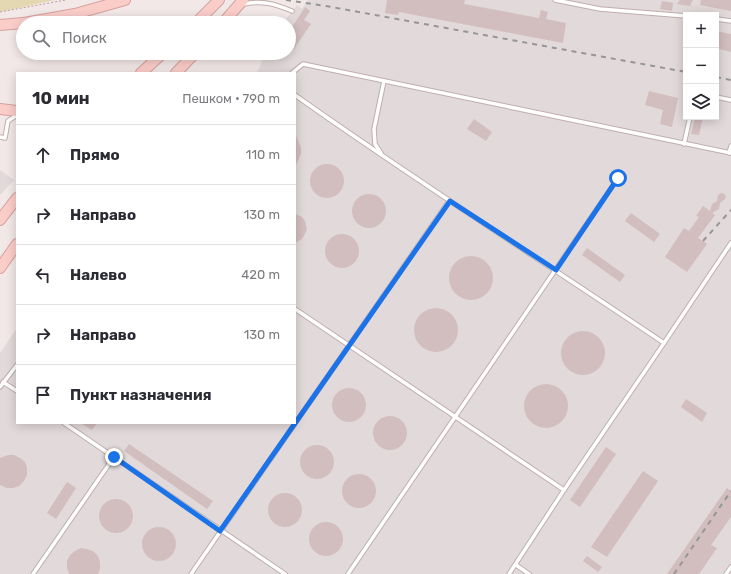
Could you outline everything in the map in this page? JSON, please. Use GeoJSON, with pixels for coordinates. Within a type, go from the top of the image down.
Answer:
{"type":"FeatureCollection","features":[{"type":"Feature","properties":{"kind":"main road"},"geometry":{"type":"LineString","coordinates":[[63,16],[126,0]]}},
{"type":"Feature","properties":{"kind":"main road"},"geometry":{"type":"LineString","coordinates":[[203,16],[219,0]]}},
{"type":"Feature","properties":{"kind":"main road"},"geometry":{"type":"LineString","coordinates":[[229,16],[240,4]]}},
{"type":"Feature","properties":{"kind":"main road"},"geometry":{"type":"LineString","coordinates":[[0,25],[16,24]]}},
{"type":"Feature","properties":{"kind":"main road"},"geometry":{"type":"LineString","coordinates":[[142,72],[155,60]]}},
{"type":"Feature","properties":{"kind":"main road"},"geometry":{"type":"LineString","coordinates":[[177,72],[188,60]]}},
{"type":"Feature","properties":{"kind":"main road"},"geometry":{"type":"LineString","coordinates":[[0,109],[16,111]]}},
{"type":"Feature","properties":{"kind":"main road"},"geometry":{"type":"LineString","coordinates":[[0,220],[16,199]]}},
{"type":"Feature","properties":{"kind":"main road"},"geometry":{"type":"LineString","coordinates":[[0,268],[16,245]]}},
{"type":"Feature","properties":{"kind":"lane"},"geometry":{"type":"LineString","coordinates":[[240,4],[252,1],[267,0],[292,11]]}},
{"type":"Feature","properties":{"kind":"lane"},"geometry":{"type":"LineString","coordinates":[[555,0],[600,9],[683,16]]}},
{"type":"Feature","properties":{"kind":"lane"},"geometry":{"type":"LineString","coordinates":[[719,19],[731,21]]}},
{"type":"Feature","properties":{"kind":"lane"},"geometry":{"type":"LineString","coordinates":[[293,72],[303,64],[730,153],[731,146]]}},
{"type":"Feature","properties":{"kind":"lane"},"geometry":{"type":"LineString","coordinates":[[383,155],[375,144],[374,129],[384,81]]}},
{"type":"Feature","properties":{"kind":"lane"},"geometry":{"type":"LineString","coordinates":[[296,96],[450,201],[664,343]]}},
{"type":"Feature","properties":{"kind":"lane"},"geometry":{"type":"LineString","coordinates":[[719,98],[731,100]]}},
{"type":"Feature","properties":{"kind":"lane"},"geometry":{"type":"LineString","coordinates":[[0,137],[5,138],[8,121],[16,116]]}},
{"type":"Feature","properties":{"kind":"lane"},"geometry":{"type":"LineString","coordinates":[[684,144],[689,120]]}},
{"type":"Feature","properties":{"kind":"lane"},"geometry":{"type":"LineString","coordinates":[[348,574],[618,178]]}},
{"type":"Feature","properties":{"kind":"lane"},"geometry":{"type":"LineString","coordinates":[[296,422],[450,201]]}},
{"type":"Feature","properties":{"kind":"lane"},"geometry":{"type":"LineString","coordinates":[[509,574],[731,242]]}},
{"type":"Feature","properties":{"kind":"lane"},"geometry":{"type":"LineString","coordinates":[[296,310],[564,490]]}},
{"type":"Feature","properties":{"kind":"lane"},"geometry":{"type":"LineString","coordinates":[[0,387],[16,365]]}},
{"type":"Feature","properties":{"kind":"lane"},"geometry":{"type":"LineString","coordinates":[[3,382],[16,390]]}},
{"type":"Feature","properties":{"kind":"lane"},"geometry":{"type":"LineString","coordinates":[[65,424],[285,574]]}},
{"type":"Feature","properties":{"kind":"lane"},"geometry":{"type":"LineString","coordinates":[[191,574],[295,424]]}},
{"type":"Feature","properties":{"kind":"lane"},"geometry":{"type":"LineString","coordinates":[[33,574],[114,457]]}},
{"type":"Feature","properties":{"kind":"lane"},"geometry":{"type":"LineString","coordinates":[[516,565],[529,574]]}},
{"type":"Feature","properties":{"kind":"lane"},"geometry":{"type":"LineString","coordinates":[[726,574],[731,567]]}},
{"type":"Feature","properties":{"kind":"path"},"geometry":{"type":"LineString","coordinates":[[0,12],[66,0]]}},
{"type":"Feature","properties":{"kind":"shaded area"},"geometry":{"type":"Polygon","coordinates":[[[0,0],[55,0],[0,12],[0,0]]]}},
{"type":"Feature","properties":{"kind":"shaded area"},"geometry":{"type":"Polygon","coordinates":[[[308,0],[731,0],[731,574],[0,574],[0,353],[16,329],[16,424],[296,424],[296,72],[257,72],[262,60],[296,60],[296,16],[288,16],[297,5],[302,9],[308,0]]]}},
{"type":"Feature","properties":{"kind":"shaded area"},"geometry":{"type":"Polygon","coordinates":[[[0,170],[14,180],[0,195],[0,170]]]}},
{"type":"Feature","properties":{"kind":"building"},"geometry":{"type":"Polygon","coordinates":[[[387,0],[465,0],[464,4],[539,18],[541,10],[548,12],[546,19],[566,23],[563,43],[399,12],[398,15],[385,13],[387,0]]]}},
{"type":"Feature","properties":{"kind":"building"},"geometry":{"type":"Polygon","coordinates":[[[680,0],[693,0],[690,6],[677,4],[680,0]]]}},
{"type":"Feature","properties":{"kind":"building"},"geometry":{"type":"Polygon","coordinates":[[[701,0],[731,0],[731,11],[700,5],[701,0]]]}},
{"type":"Feature","properties":{"kind":"building"},"geometry":{"type":"Polygon","coordinates":[[[662,1],[673,3],[672,11],[660,9],[662,1]]]}},
{"type":"Feature","properties":{"kind":"building"},"geometry":{"type":"Polygon","coordinates":[[[305,7],[310,11],[304,20],[311,24],[296,46],[296,21],[305,7]]]}},
{"type":"Feature","properties":{"kind":"building"},"geometry":{"type":"Polygon","coordinates":[[[719,32],[731,34],[731,52],[719,49],[719,32]]]}},
{"type":"Feature","properties":{"kind":"building"},"geometry":{"type":"Polygon","coordinates":[[[649,91],[678,98],[672,127],[660,124],[663,110],[645,105],[649,91]]]}},
{"type":"Feature","properties":{"kind":"building"},"geometry":{"type":"Polygon","coordinates":[[[474,119],[492,132],[486,141],[467,129],[474,119]]]}},
{"type":"Feature","properties":{"kind":"building"},"geometry":{"type":"Polygon","coordinates":[[[694,120],[702,120],[699,135],[691,134],[694,120]]]}},
{"type":"Feature","properties":{"kind":"building"},"geometry":{"type":"Polygon","coordinates":[[[296,136],[301,148],[301,154],[296,165],[296,136]]]}},
{"type":"Feature","properties":{"kind":"building"},"geometry":{"type":"Polygon","coordinates":[[[327,164],[339,169],[344,181],[339,193],[327,198],[315,193],[310,181],[315,169],[327,164]]]}},
{"type":"Feature","properties":{"kind":"building"},"geometry":{"type":"Polygon","coordinates":[[[721,193],[726,196],[725,199],[720,203],[719,209],[712,213],[715,215],[698,238],[707,244],[687,272],[665,257],[684,228],[689,231],[699,217],[696,216],[703,206],[710,211],[712,204],[717,201],[718,195],[721,193]]]}},
{"type":"Feature","properties":{"kind":"building"},"geometry":{"type":"Polygon","coordinates":[[[369,194],[381,199],[386,211],[381,223],[369,228],[357,223],[352,211],[357,199],[369,194]]]}},
{"type":"Feature","properties":{"kind":"building"},"geometry":{"type":"Polygon","coordinates":[[[631,213],[660,234],[654,242],[625,221],[631,213]]]}},
{"type":"Feature","properties":{"kind":"building"},"geometry":{"type":"Polygon","coordinates":[[[296,214],[302,217],[305,221],[307,230],[302,239],[296,242],[296,214]]]}},
{"type":"Feature","properties":{"kind":"building"},"geometry":{"type":"Polygon","coordinates":[[[342,234],[354,239],[359,251],[354,263],[342,268],[330,263],[325,251],[330,239],[342,234]]]}},
{"type":"Feature","properties":{"kind":"building"},"geometry":{"type":"Polygon","coordinates":[[[587,248],[625,275],[620,282],[582,255],[587,248]]]}},
{"type":"Feature","properties":{"kind":"building"},"geometry":{"type":"Polygon","coordinates":[[[471,256],[483,260],[489,266],[493,278],[489,290],[483,296],[471,300],[459,296],[453,290],[449,278],[453,266],[459,260],[471,256]]]}},
{"type":"Feature","properties":{"kind":"building"},"geometry":{"type":"Polygon","coordinates":[[[436,308],[448,312],[454,318],[458,330],[454,342],[448,348],[436,352],[424,348],[418,342],[414,330],[418,318],[424,312],[436,308]]]}},
{"type":"Feature","properties":{"kind":"building"},"geometry":{"type":"Polygon","coordinates":[[[583,331],[595,335],[601,341],[605,353],[601,365],[595,371],[583,375],[571,371],[565,365],[561,353],[565,341],[571,335],[583,331]]]}},
{"type":"Feature","properties":{"kind":"building"},"geometry":{"type":"Polygon","coordinates":[[[546,384],[558,388],[564,394],[568,406],[564,418],[558,424],[546,428],[534,424],[528,418],[524,406],[528,394],[534,388],[546,384]]]}},
{"type":"Feature","properties":{"kind":"building"},"geometry":{"type":"Polygon","coordinates":[[[349,388],[361,393],[366,405],[361,417],[349,422],[337,417],[332,405],[337,393],[349,388]]]}},
{"type":"Feature","properties":{"kind":"building"},"geometry":{"type":"Polygon","coordinates":[[[686,399],[707,413],[702,422],[681,407],[686,399]]]}},
{"type":"Feature","properties":{"kind":"building"},"geometry":{"type":"Polygon","coordinates":[[[390,416],[402,421],[407,433],[402,445],[390,450],[378,445],[373,433],[378,421],[390,416]]]}},
{"type":"Feature","properties":{"kind":"building"},"geometry":{"type":"Polygon","coordinates":[[[83,424],[96,424],[92,430],[83,424]]]}},
{"type":"Feature","properties":{"kind":"building"},"geometry":{"type":"Polygon","coordinates":[[[129,444],[213,501],[207,509],[124,451],[129,444]]]}},
{"type":"Feature","properties":{"kind":"building"},"geometry":{"type":"Polygon","coordinates":[[[317,445],[329,450],[334,462],[329,474],[317,479],[305,474],[300,462],[305,450],[317,445]]]}},
{"type":"Feature","properties":{"kind":"building"},"geometry":{"type":"Polygon","coordinates":[[[606,447],[616,454],[580,507],[570,500],[606,447]]]}},
{"type":"Feature","properties":{"kind":"building"},"geometry":{"type":"Polygon","coordinates":[[[8,455],[14,455],[20,458],[25,462],[27,468],[27,475],[24,481],[19,486],[13,488],[7,488],[0,485],[0,458],[8,455]]]}},
{"type":"Feature","properties":{"kind":"building"},"geometry":{"type":"Polygon","coordinates":[[[643,471],[658,481],[607,557],[591,547],[643,471]]]}},
{"type":"Feature","properties":{"kind":"building"},"geometry":{"type":"Polygon","coordinates":[[[359,474],[371,479],[376,491],[371,503],[359,508],[347,503],[342,491],[347,479],[359,474]]]}},
{"type":"Feature","properties":{"kind":"building"},"geometry":{"type":"Polygon","coordinates":[[[67,482],[76,488],[56,519],[47,513],[67,482]]]}},
{"type":"Feature","properties":{"kind":"building"},"geometry":{"type":"Polygon","coordinates":[[[727,488],[731,491],[731,517],[711,545],[717,548],[699,574],[667,574],[727,488]]]}},
{"type":"Feature","properties":{"kind":"building"},"geometry":{"type":"Polygon","coordinates":[[[285,493],[297,498],[302,510],[297,522],[285,527],[273,522],[268,510],[273,498],[285,493]]]}},
{"type":"Feature","properties":{"kind":"building"},"geometry":{"type":"Polygon","coordinates":[[[116,499],[128,504],[133,516],[128,528],[116,533],[104,528],[99,516],[104,504],[116,499]]]}},
{"type":"Feature","properties":{"kind":"building"},"geometry":{"type":"Polygon","coordinates":[[[326,522],[338,527],[343,539],[338,551],[326,556],[314,551],[309,539],[314,527],[326,522]]]}},
{"type":"Feature","properties":{"kind":"building"},"geometry":{"type":"Polygon","coordinates":[[[159,527],[171,532],[176,544],[171,556],[159,561],[147,556],[142,544],[147,532],[159,527]]]}},
{"type":"Feature","properties":{"kind":"building"},"geometry":{"type":"Polygon","coordinates":[[[81,548],[93,551],[98,556],[100,569],[98,574],[69,574],[67,561],[70,555],[81,548]]]}},
{"type":"Feature","properties":{"kind":"building"},"geometry":{"type":"Polygon","coordinates":[[[587,556],[602,567],[598,572],[583,561],[587,556]]]}},
{"type":"Feature","properties":{"kind":"railway"},"geometry":{"type":"LineString","coordinates":[[286,0],[683,71]]}},
{"type":"Feature","properties":{"kind":"railway"},"geometry":{"type":"LineString","coordinates":[[719,78],[731,80]]}},
{"type":"Feature","properties":{"kind":"railway"},"geometry":{"type":"LineString","coordinates":[[703,241],[731,210]]}},
{"type":"Feature","properties":{"kind":"railway"},"geometry":{"type":"LineString","coordinates":[[674,574],[731,491]]}},
{"type":"Feature","properties":{"kind":"route"},"geometry":{"type":"LineString","coordinates":[[114,457],[220,531],[450,201],[556,270],[618,178]]}}]}
